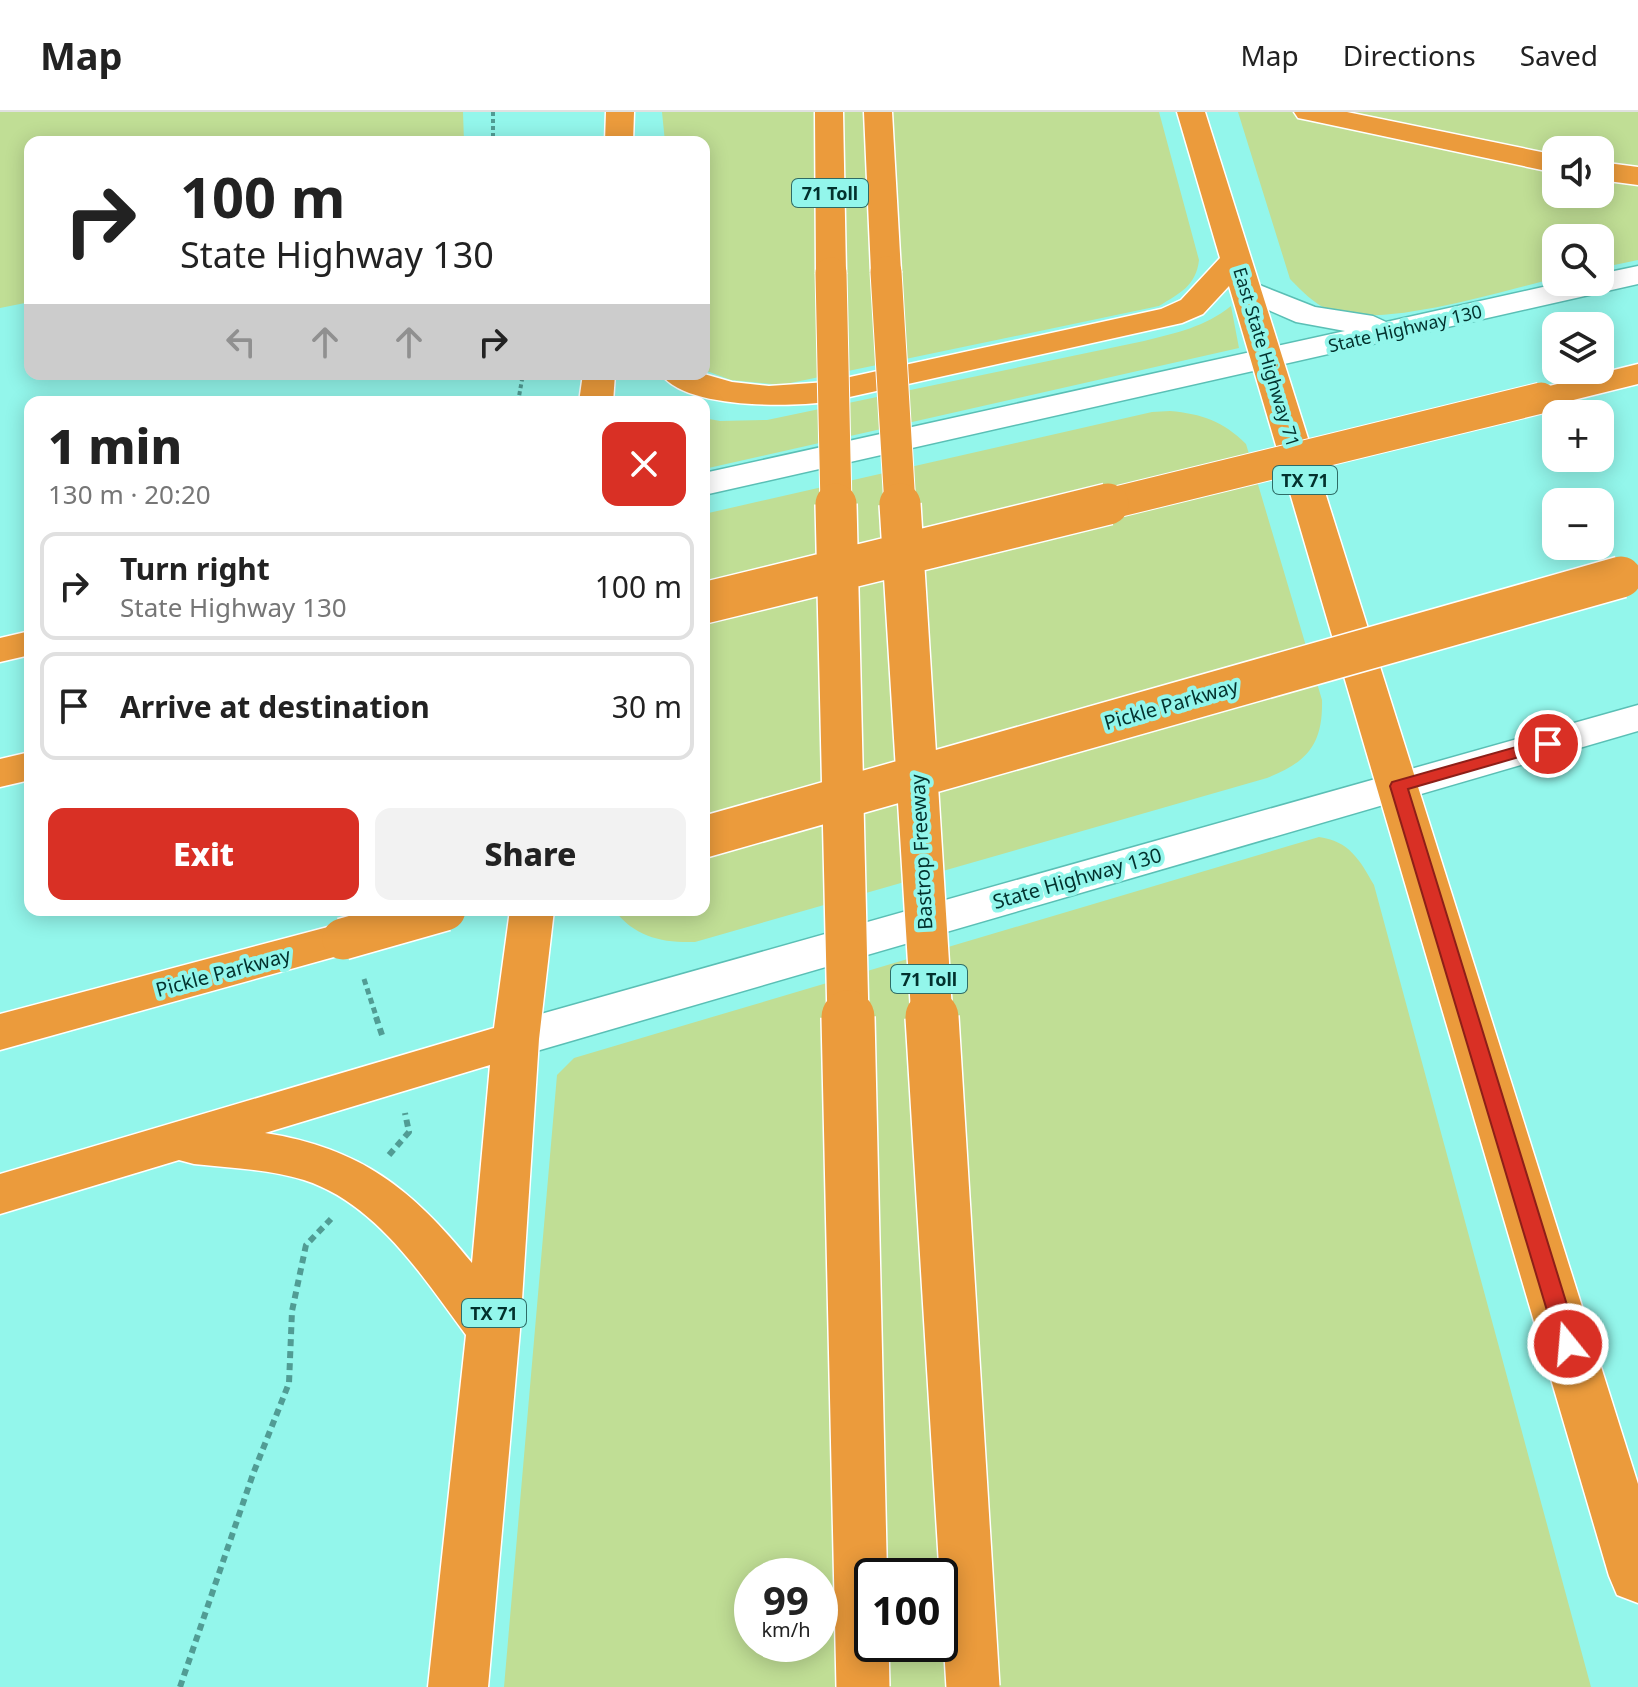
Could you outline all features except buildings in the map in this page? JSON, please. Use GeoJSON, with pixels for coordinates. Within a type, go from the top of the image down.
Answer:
{"type":"FeatureCollection","features":[{"type":"Feature","properties":{"kind":"highway"},"geometry":{"type":"LineString","coordinates":[[619,136],[620,112]]}},
{"type":"Feature","properties":{"kind":"highway","name":"71 Toll"},"geometry":{"type":"LineString","coordinates":[[829,112],[863,1687]]}},
{"type":"Feature","properties":{"kind":"highway","name":"Bastrop Freeway"},"geometry":{"type":"LineString","coordinates":[[878,112],[973,1687]]}},
{"type":"Feature","properties":{"kind":"highway","name":"East State Highway 71"},"geometry":{"type":"LineString","coordinates":[[1191,112],[1398,786]]}},
{"type":"Feature","properties":{"kind":"highway"},"geometry":{"type":"LineString","coordinates":[[1308,112],[1542,161]]}},
{"type":"Feature","properties":{"kind":"highway"},"geometry":{"type":"LineString","coordinates":[[1614,173],[1638,176]]}},
{"type":"Feature","properties":{"kind":"highway"},"geometry":{"type":"LineString","coordinates":[[690,380],[734,394],[770,397],[827,392],[1171,316],[1192,307],[1237,258]]}},
{"type":"Feature","properties":{"kind":"highway"},"geometry":{"type":"LineString","coordinates":[[710,602],[1638,374]]}},
{"type":"Feature","properties":{"kind":"highway","name":"Pickle Parkway"},"geometry":{"type":"LineString","coordinates":[[710,835],[1630,574]]}},
{"type":"Feature","properties":{"kind":"highway"},"geometry":{"type":"LineString","coordinates":[[0,650],[24,644]]}},
{"type":"Feature","properties":{"kind":"highway"},"geometry":{"type":"LineString","coordinates":[[0,773],[24,767]]}},
{"type":"Feature","properties":{"kind":"highway","name":"TX 71"},"geometry":{"type":"LineString","coordinates":[[1398,786],[1638,1576]]}},
{"type":"Feature","properties":{"kind":"highway","name":"Pickle Parkway"},"geometry":{"type":"LineString","coordinates":[[0,1032],[424,916]]}},
{"type":"Feature","properties":{"kind":"highway","name":"TX 71"},"geometry":{"type":"LineString","coordinates":[[458,1687],[493,1330],[516,1039],[531,916]]}},
{"type":"Feature","properties":{"kind":"highway"},"geometry":{"type":"LineString","coordinates":[[0,1194],[516,1039]]}},
{"type":"Feature","properties":{"kind":"highway"},"geometry":{"type":"LineString","coordinates":[[176,1143],[259,1152],[313,1163],[363,1186],[392,1208],[422,1240],[493,1330]]}},
{"type":"Feature","properties":{"kind":"street","name":"State Highway 130"},"geometry":{"type":"LineString","coordinates":[[710,483],[1638,275]]}},
{"type":"Feature","properties":{"kind":"street"},"geometry":{"type":"LineString","coordinates":[[1247,289],[1307,315],[1330,321],[1404,328]]}},
{"type":"Feature","properties":{"kind":"street","name":"State Highway 130"},"geometry":{"type":"LineString","coordinates":[[516,1039],[1638,718]]}},
{"type":"Feature","properties":{"kind":"path"},"geometry":{"type":"LineString","coordinates":[[493,112],[493,136]]}},
{"type":"Feature","properties":{"kind":"path"},"geometry":{"type":"LineString","coordinates":[[394,1150],[409,1132],[403,1103]]}},
{"type":"Feature","properties":{"kind":"path"},"geometry":{"type":"LineString","coordinates":[[180,1687],[253,1474],[289,1383],[292,1311],[306,1245],[341,1209]]}},
{"type":"Feature","properties":{"kind":"green space"},"geometry":{"type":"Polygon","coordinates":[[[0,112],[463,112],[464,136],[24,136],[24,303],[0,308],[0,112]]]}},
{"type":"Feature","properties":{"kind":"green space"},"geometry":{"type":"Polygon","coordinates":[[[662,112],[1159,112],[1199,260],[1197,269],[1186,288],[1159,306],[781,385],[731,380],[710,372],[710,136],[664,136],[662,112]]]}},
{"type":"Feature","properties":{"kind":"green space"},"geometry":{"type":"Polygon","coordinates":[[[1238,112],[1638,112],[1638,260],[1614,265],[1614,224],[1542,224],[1542,282],[1441,306],[1378,315],[1351,315],[1329,310],[1290,279],[1238,112]]]}},
{"type":"Feature","properties":{"kind":"green space"},"geometry":{"type":"Polygon","coordinates":[[[1231,306],[1239,348],[710,468],[710,419],[767,420],[1144,341],[1179,332],[1231,306]]]}},
{"type":"Feature","properties":{"kind":"green space"},"geometry":{"type":"Polygon","coordinates":[[[1170,411],[1211,420],[1246,444],[1322,700],[1316,740],[1302,758],[1267,778],[695,942],[650,936],[622,919],[619,916],[710,916],[710,513],[1152,412],[1170,411]]]}},
{"type":"Feature","properties":{"kind":"green space"},"geometry":{"type":"Polygon","coordinates":[[[1319,837],[1346,847],[1374,885],[1591,1687],[504,1687],[557,1075],[574,1058],[1319,837]]]}},
{"type":"Feature","properties":{"kind":"route"},"geometry":{"type":"LineString","coordinates":[[1548,744],[1398,786],[1568,1344]]}}]}
